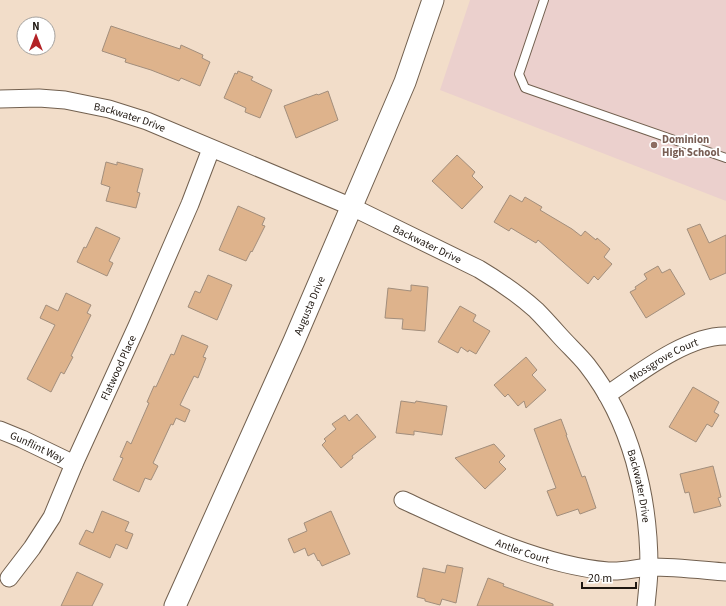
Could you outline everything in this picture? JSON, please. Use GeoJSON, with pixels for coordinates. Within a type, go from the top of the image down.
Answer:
{"type":"FeatureCollection","features":[{"type":"Feature","properties":{"kind":"street","name":"Augusta Drive"},"geometry":{"type":"LineString","coordinates":[[174,606],[294,341],[352,208],[405,82],[433,0]]}},
{"type":"Feature","properties":{"kind":"street","name":"Backwater Drive"},"geometry":{"type":"LineString","coordinates":[[0,99],[39,98],[65,100],[109,108],[147,121],[352,208],[479,269],[517,294],[536,310],[587,365],[607,395],[622,425],[640,483],[646,520],[649,567],[646,606]]}},
{"type":"Feature","properties":{"kind":"street","name":"Flatwood Place"},"geometry":{"type":"LineString","coordinates":[[9,578],[32,548],[52,517],[74,464],[137,326],[190,204],[211,149]]}},
{"type":"Feature","properties":{"kind":"street","name":"Mossgrove Court"},"geometry":{"type":"LineString","coordinates":[[607,395],[679,348],[701,341],[726,336]]}},
{"type":"Feature","properties":{"kind":"street","name":"Gunflint Way"},"geometry":{"type":"LineString","coordinates":[[0,430],[22,438],[74,464]]}},
{"type":"Feature","properties":{"kind":"street","name":"Antler Court"},"geometry":{"type":"LineString","coordinates":[[403,500],[468,530],[537,556],[563,563],[608,571],[624,572],[649,567],[726,572]]}},
{"type":"Feature","properties":{"kind":"lane"},"geometry":{"type":"LineString","coordinates":[[544,0],[519,74],[525,88],[726,158]]}},
{"type":"Feature","properties":{"kind":"shaded area","name":"Dominion High School"},"geometry":{"type":"Polygon","coordinates":[[[470,0],[726,0],[726,201],[440,90],[470,0]]]}},
{"type":"Feature","properties":{"kind":"building"},"geometry":{"type":"Polygon","coordinates":[[[111,26],[180,49],[181,45],[203,55],[202,58],[210,62],[200,86],[181,78],[179,81],[125,62],[126,59],[102,51],[111,26]]]}},
{"type":"Feature","properties":{"kind":"building"},"geometry":{"type":"Polygon","coordinates":[[[238,71],[253,77],[251,80],[272,90],[260,118],[245,112],[246,108],[224,98],[235,73],[237,74],[238,71]]]}},
{"type":"Feature","properties":{"kind":"building"},"geometry":{"type":"Polygon","coordinates":[[[328,91],[338,120],[296,138],[284,106],[328,91]]]}},
{"type":"Feature","properties":{"kind":"building"},"geometry":{"type":"Polygon","coordinates":[[[457,155],[475,172],[472,176],[483,187],[462,209],[432,181],[457,155]]]}},
{"type":"Feature","properties":{"kind":"building"},"geometry":{"type":"Polygon","coordinates":[[[106,162],[117,165],[117,162],[143,169],[137,192],[140,193],[136,208],[106,201],[110,187],[101,184],[106,162]]]}},
{"type":"Feature","properties":{"kind":"building"},"geometry":{"type":"Polygon","coordinates":[[[510,195],[522,202],[525,197],[542,207],[540,210],[581,236],[585,231],[596,240],[597,238],[610,249],[604,257],[612,264],[598,280],[594,276],[588,284],[538,240],[536,243],[511,228],[509,231],[494,222],[510,195]]]}},
{"type":"Feature","properties":{"kind":"building"},"geometry":{"type":"Polygon","coordinates":[[[238,206],[265,218],[262,225],[265,226],[246,261],[219,250],[238,206]]]}},
{"type":"Feature","properties":{"kind":"building"},"geometry":{"type":"Polygon","coordinates":[[[700,224],[709,243],[726,235],[726,273],[710,280],[687,229],[700,224]]]}},
{"type":"Feature","properties":{"kind":"building"},"geometry":{"type":"Polygon","coordinates":[[[96,227],[120,238],[109,261],[113,263],[107,276],[77,262],[84,247],[86,248],[96,227]]]}},
{"type":"Feature","properties":{"kind":"building"},"geometry":{"type":"Polygon","coordinates":[[[658,266],[662,273],[670,269],[685,294],[646,318],[630,292],[636,289],[635,287],[647,279],[644,274],[658,266]]]}},
{"type":"Feature","properties":{"kind":"building"},"geometry":{"type":"Polygon","coordinates":[[[208,275],[232,285],[217,320],[188,307],[195,291],[200,293],[208,275]]]}},
{"type":"Feature","properties":{"kind":"building"},"geometry":{"type":"Polygon","coordinates":[[[411,285],[428,287],[425,331],[402,329],[403,319],[385,318],[388,288],[411,291],[411,285]]]}},
{"type":"Feature","properties":{"kind":"building"},"geometry":{"type":"Polygon","coordinates":[[[66,293],[91,305],[87,313],[91,315],[71,356],[73,357],[64,374],[61,372],[51,392],[27,379],[55,325],[40,318],[46,305],[58,311],[66,293]]]}},
{"type":"Feature","properties":{"kind":"building"},"geometry":{"type":"Polygon","coordinates":[[[460,306],[476,315],[473,321],[490,331],[476,354],[469,350],[468,352],[461,347],[458,353],[438,342],[460,306]]]}},
{"type":"Feature","properties":{"kind":"building"},"geometry":{"type":"Polygon","coordinates":[[[182,335],[208,346],[203,357],[206,358],[198,378],[194,376],[180,405],[190,410],[185,422],[176,418],[173,425],[171,424],[153,463],[158,466],[151,480],[145,478],[139,492],[113,480],[123,458],[120,457],[127,441],[131,444],[149,403],[147,402],[154,386],[156,387],[171,354],[174,355],[182,335]]]}},
{"type":"Feature","properties":{"kind":"building"},"geometry":{"type":"Polygon","coordinates":[[[526,357],[537,370],[532,375],[546,390],[526,408],[524,401],[518,406],[508,394],[505,397],[494,385],[526,357]]]}},
{"type":"Feature","properties":{"kind":"building"},"geometry":{"type":"Polygon","coordinates":[[[693,387],[719,402],[714,412],[719,415],[712,427],[707,424],[696,442],[669,427],[693,387]]]}},
{"type":"Feature","properties":{"kind":"building"},"geometry":{"type":"Polygon","coordinates":[[[401,401],[415,403],[416,401],[447,406],[442,435],[414,431],[414,435],[396,433],[401,401]]]}},
{"type":"Feature","properties":{"kind":"building"},"geometry":{"type":"Polygon","coordinates":[[[357,414],[376,437],[352,456],[353,458],[341,468],[322,445],[326,441],[324,439],[336,429],[332,424],[345,415],[349,421],[357,414]]]}},
{"type":"Feature","properties":{"kind":"building"},"geometry":{"type":"Polygon","coordinates":[[[561,419],[582,477],[585,476],[596,508],[580,514],[578,509],[557,516],[547,491],[556,488],[534,429],[561,419]]]}},
{"type":"Feature","properties":{"kind":"building"},"geometry":{"type":"Polygon","coordinates":[[[494,444],[505,456],[499,462],[506,469],[485,489],[455,458],[494,444]]]}},
{"type":"Feature","properties":{"kind":"building"},"geometry":{"type":"Polygon","coordinates":[[[713,466],[721,497],[718,498],[721,506],[694,513],[689,492],[685,493],[680,474],[713,466]]]}},
{"type":"Feature","properties":{"kind":"building"},"geometry":{"type":"Polygon","coordinates":[[[102,511],[129,522],[125,531],[133,534],[127,549],[116,544],[110,558],[79,544],[86,530],[93,533],[102,511]]]}},
{"type":"Feature","properties":{"kind":"building"},"geometry":{"type":"Polygon","coordinates":[[[331,511],[350,554],[322,566],[314,553],[308,556],[305,548],[294,553],[288,539],[307,531],[304,523],[331,511]]]}},
{"type":"Feature","properties":{"kind":"building"},"geometry":{"type":"Polygon","coordinates":[[[447,565],[463,568],[456,603],[442,599],[440,605],[417,597],[423,568],[445,573],[447,565]]]}},
{"type":"Feature","properties":{"kind":"building"},"geometry":{"type":"Polygon","coordinates":[[[77,572],[103,584],[92,606],[61,606],[77,572]]]}},
{"type":"Feature","properties":{"kind":"building"},"geometry":{"type":"Polygon","coordinates":[[[488,578],[504,584],[503,586],[553,604],[553,606],[477,606],[488,578]]]}},
{"type":"Feature","properties":{"kind":"place","name":"Dominion High School"},"geometry":{"type":"Point","coordinates":[654,145]}}]}
